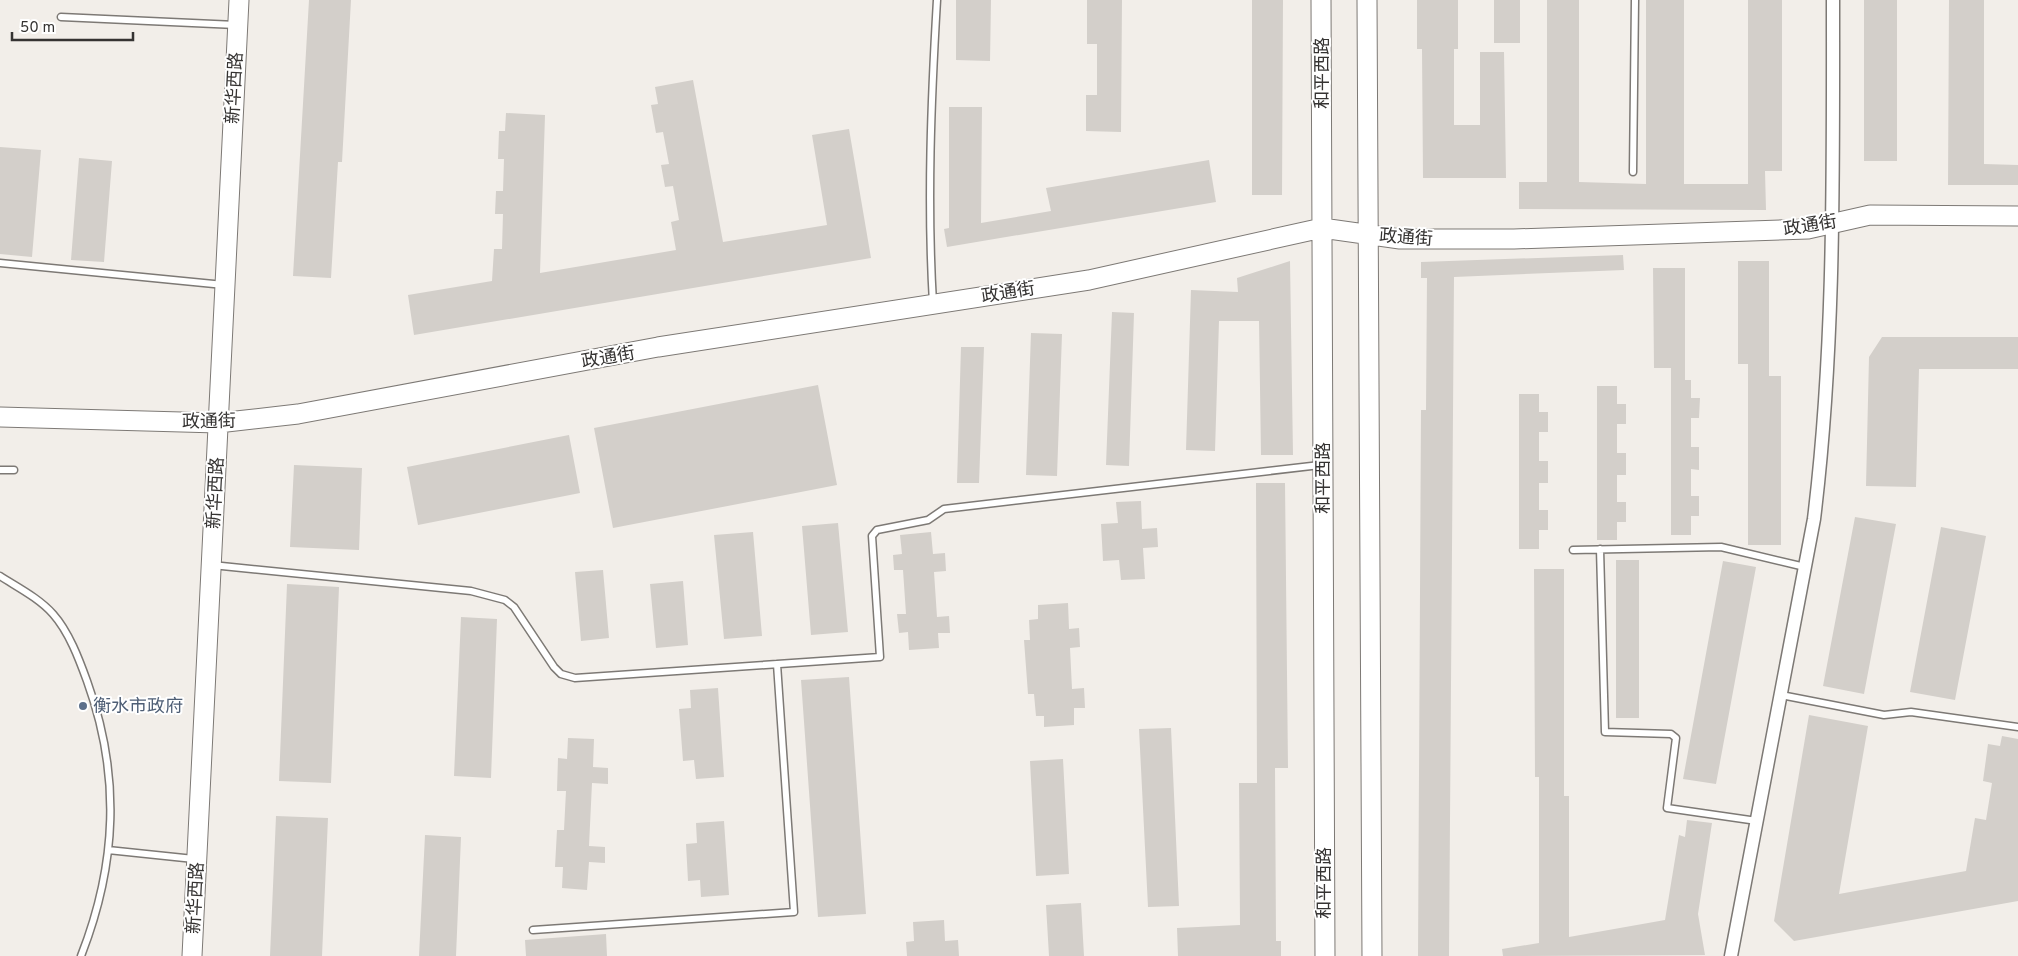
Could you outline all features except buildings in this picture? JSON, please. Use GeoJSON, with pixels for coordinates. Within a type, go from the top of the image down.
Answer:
{"type":"FeatureCollection","features":[{"type":"Feature","properties":{"kind":"street","name":"新华西路"},"geometry":{"type":"LineString","coordinates":[[192,956],[239,0]]}},
{"type":"Feature","properties":{"kind":"street","name":"和平西路"},"geometry":{"type":"LineString","coordinates":[[1321,0],[1325,956]]}},
{"type":"Feature","properties":{"kind":"street"},"geometry":{"type":"LineString","coordinates":[[1367,0],[1372,956]]}},
{"type":"Feature","properties":{"kind":"street"},"geometry":{"type":"LineString","coordinates":[[1731,956],[1805,567],[1822,456],[1834,221],[1833,0]]}},
{"type":"Feature","properties":{"kind":"street","name":"政通街"},"geometry":{"type":"LineString","coordinates":[[0,417],[218,423],[298,414],[658,348],[1089,280],[1322,228],[1400,239],[1514,239],[1808,229],[1834,221],[1870,215],[2018,216]]}},
{"type":"Feature","properties":{"kind":"lane"},"geometry":{"type":"LineString","coordinates":[[933,304],[930,244],[930,116],[937,0]]}},
{"type":"Feature","properties":{"kind":"lane"},"geometry":{"type":"LineString","coordinates":[[1633,172],[1635,0]]}},
{"type":"Feature","properties":{"kind":"lane"},"geometry":{"type":"LineString","coordinates":[[60,17],[237,25]]}},
{"type":"Feature","properties":{"kind":"lane"},"geometry":{"type":"LineString","coordinates":[[0,263],[225,285]]}},
{"type":"Feature","properties":{"kind":"lane"},"geometry":{"type":"LineString","coordinates":[[211,565],[472,591],[505,600],[514,607],[554,667],[561,674],[575,678],[880,657],[872,536],[877,530],[928,520],[944,510],[1323,465]]}},
{"type":"Feature","properties":{"kind":"lane"},"geometry":{"type":"LineString","coordinates":[[0,470],[14,470]]}},
{"type":"Feature","properties":{"kind":"lane"},"geometry":{"type":"LineString","coordinates":[[1573,550],[1721,547],[1805,567]]}},
{"type":"Feature","properties":{"kind":"lane"},"geometry":{"type":"LineString","coordinates":[[1600,549],[1605,732],[1671,734],[1676,738],[1667,808],[1757,821]]}},
{"type":"Feature","properties":{"kind":"lane"},"geometry":{"type":"LineString","coordinates":[[0,576],[53,614],[66,635],[83,669],[96,706],[109,763],[112,812],[106,876],[96,914],[81,956]]}},
{"type":"Feature","properties":{"kind":"lane"},"geometry":{"type":"LineString","coordinates":[[533,930],[794,912],[777,664]]}},
{"type":"Feature","properties":{"kind":"lane"},"geometry":{"type":"LineString","coordinates":[[1781,694],[1884,716],[1911,712],[2018,727]]}},
{"type":"Feature","properties":{"kind":"lane"},"geometry":{"type":"LineString","coordinates":[[108,850],[197,859]]}},
{"type":"Feature","properties":{"kind":"place","name":"衡水市政府"},"geometry":{"type":"Point","coordinates":[83,706]}}]}
